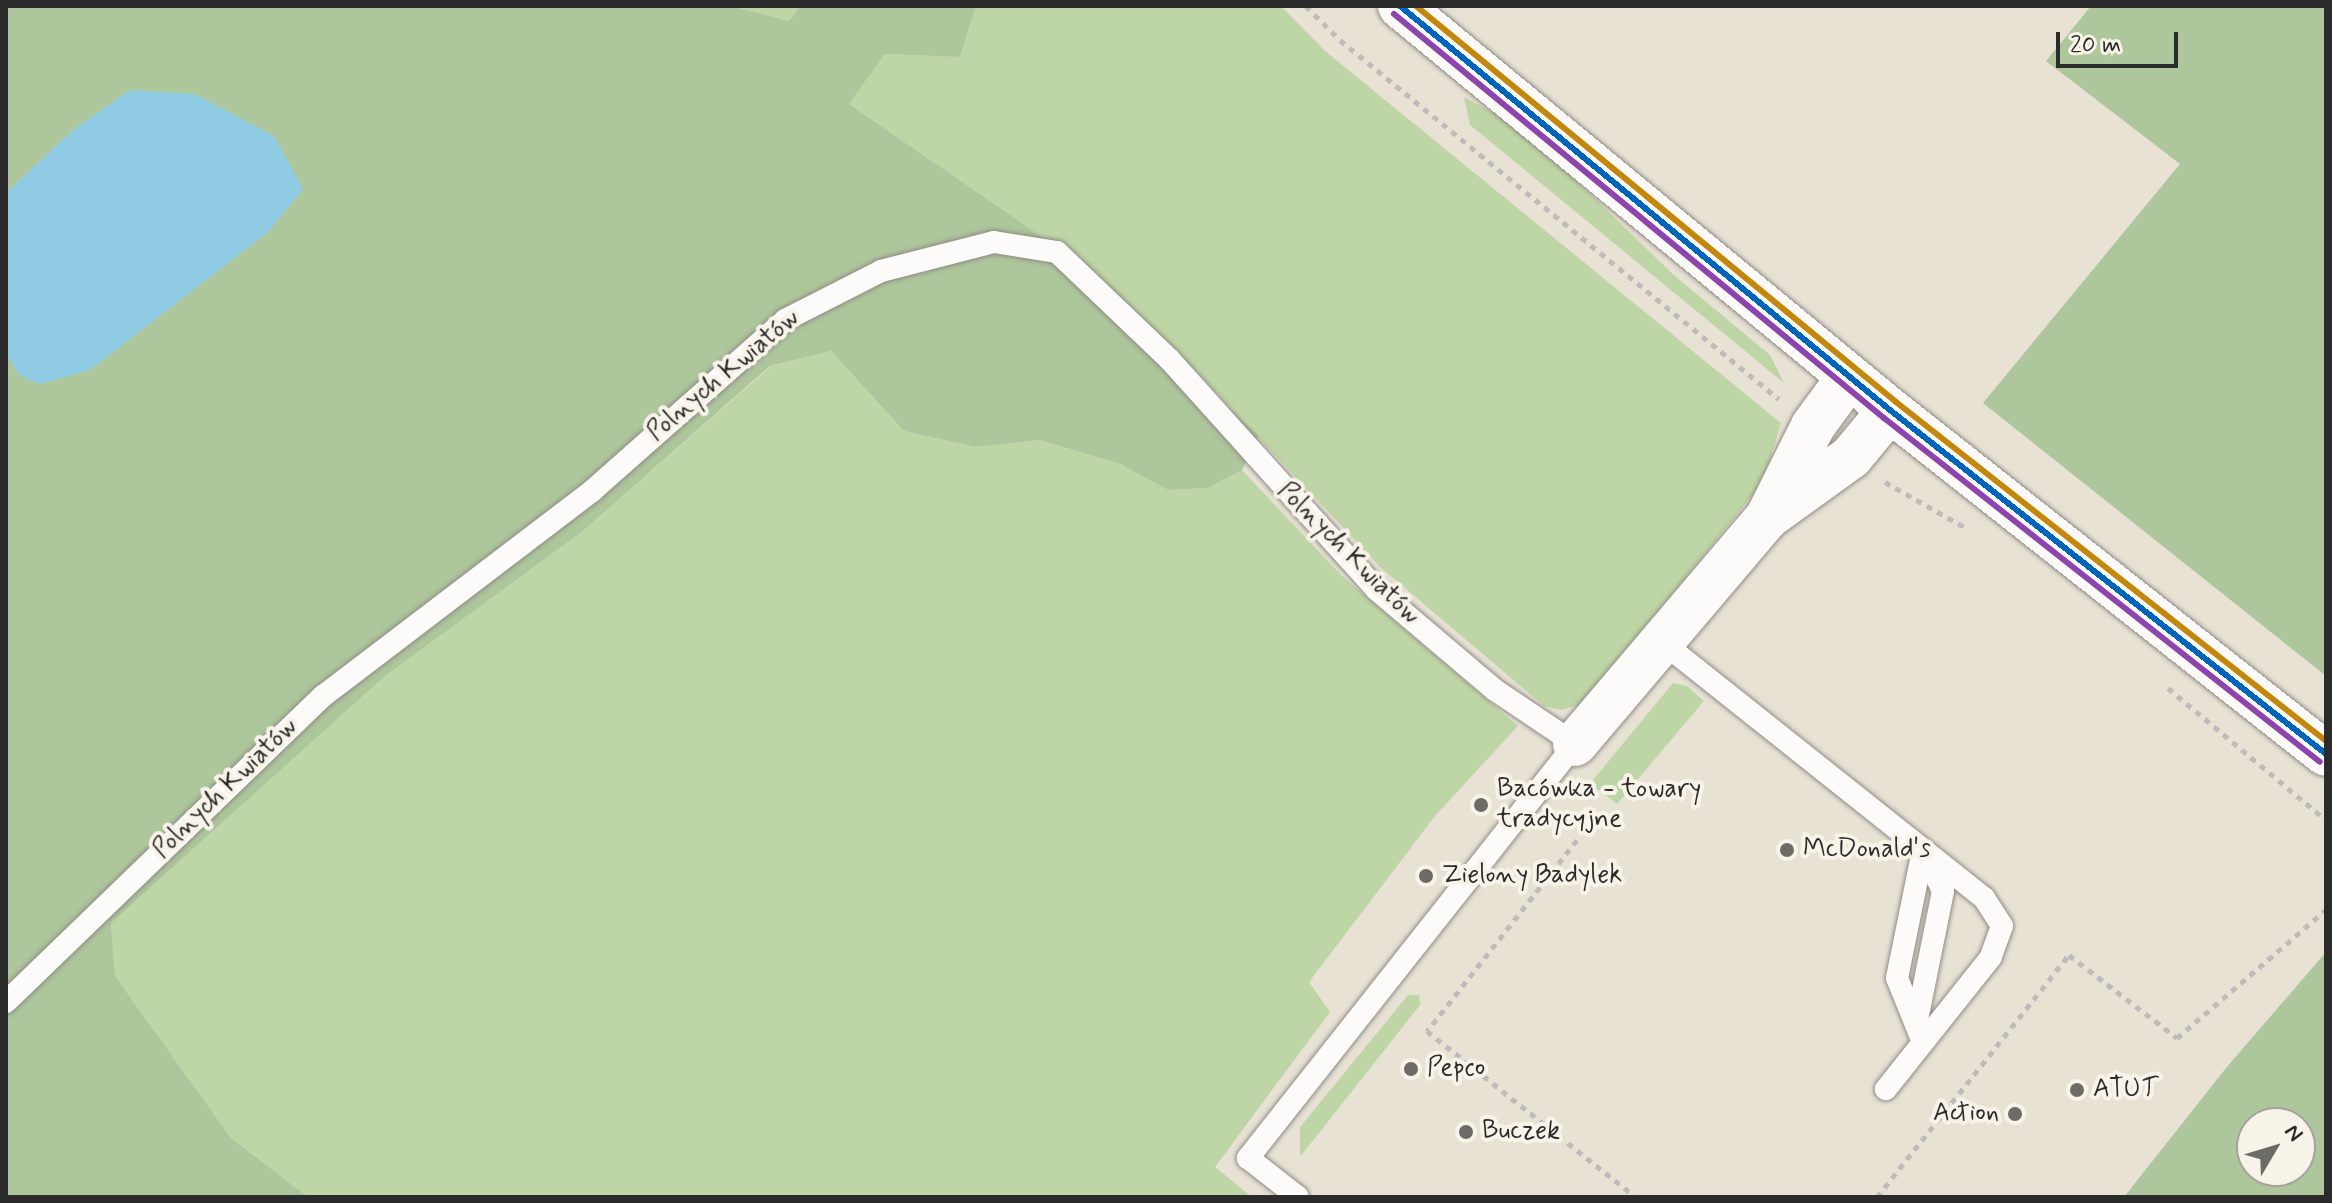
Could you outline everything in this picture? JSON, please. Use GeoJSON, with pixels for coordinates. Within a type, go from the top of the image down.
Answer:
{"type":"FeatureCollection","features":[{"type":"Feature","properties":{"kind":"main road"},"geometry":{"type":"LineString","coordinates":[[1400,6],[1849,377],[2326,754]]}},
{"type":"Feature","properties":{"kind":"main road"},"geometry":{"type":"LineString","coordinates":[[1575,744],[1767,518],[1813,426],[1849,377]]}},
{"type":"Feature","properties":{"kind":"main road"},"geometry":{"type":"LineString","coordinates":[[1767,518],[1851,457],[1890,410]]}},
{"type":"Feature","properties":{"kind":"lane","name":"Polnych Kwiatów"},"geometry":{"type":"LineString","coordinates":[[6,1002],[323,696],[592,491],[785,320],[881,271],[994,242],[1057,252],[1170,360],[1377,590],[1495,690],[1575,744]]}},
{"type":"Feature","properties":{"kind":"lane"},"geometry":{"type":"LineString","coordinates":[[1662,642],[1984,898],[2002,926],[1991,957],[1920,1033],[1886,1089]]}},
{"type":"Feature","properties":{"kind":"lane"},"geometry":{"type":"LineString","coordinates":[[1298,1197],[1248,1158],[1575,744]]}},
{"type":"Feature","properties":{"kind":"lane"},"geometry":{"type":"LineString","coordinates":[[1920,1033],[1943,891],[1923,850]]}},
{"type":"Feature","properties":{"kind":"path"},"geometry":{"type":"LineString","coordinates":[[1306,6],[1340,40],[1788,406]]}},
{"type":"Feature","properties":{"kind":"path"},"geometry":{"type":"LineString","coordinates":[[1878,477],[1968,529]]}},
{"type":"Feature","properties":{"kind":"path"},"geometry":{"type":"LineString","coordinates":[[2160,682],[2326,820]]}},
{"type":"Feature","properties":{"kind":"path"},"geometry":{"type":"LineString","coordinates":[[1577,840],[1427,1031],[1636,1197]]}},
{"type":"Feature","properties":{"kind":"path"},"geometry":{"type":"LineString","coordinates":[[1877,1197],[2069,955],[2177,1038],[2326,910]]}},
{"type":"Feature","properties":{"kind":"green space"},"geometry":{"type":"Polygon","coordinates":[[[6,6],[731,6],[789,21],[800,6],[976,6],[960,57],[885,54],[849,104],[1067,254],[1259,436],[1242,470],[1208,488],[1168,490],[1120,464],[1040,440],[976,447],[904,431],[831,351],[770,366],[583,531],[384,677],[111,923],[115,976],[231,1138],[308,1197],[6,1197],[6,353],[19,375],[73,130],[6,193],[6,6]]]}},
{"type":"Feature","properties":{"kind":"green space"},"geometry":{"type":"Polygon","coordinates":[[[731,6],[800,6],[789,21],[731,6]]]}},
{"type":"Feature","properties":{"kind":"green space"},"geometry":{"type":"Polygon","coordinates":[[[976,6],[1281,6],[1325,51],[1781,423],[1763,482],[1583,704],[1561,710],[1544,706],[1380,567],[1197,372],[1067,254],[849,104],[885,54],[960,57],[976,6]]]}},
{"type":"Feature","properties":{"kind":"green space"},"geometry":{"type":"Polygon","coordinates":[[[2091,6],[2326,6],[2326,676],[1983,403],[2180,164],[2046,61],[2091,6]]]}},
{"type":"Feature","properties":{"kind":"green space"},"geometry":{"type":"Polygon","coordinates":[[[1464,97],[1505,119],[1566,171],[1675,276],[1770,355],[1784,383],[1470,125],[1464,97]]]}},
{"type":"Feature","properties":{"kind":"green space"},"geometry":{"type":"Polygon","coordinates":[[[831,351],[904,431],[976,447],[1040,440],[1120,464],[1168,490],[1208,488],[1242,470],[1341,575],[1518,726],[1435,816],[1309,982],[1330,1012],[1215,1167],[1252,1197],[308,1197],[231,1138],[115,976],[111,923],[384,677],[583,531],[771,366],[831,351]]]}},
{"type":"Feature","properties":{"kind":"green space"},"geometry":{"type":"Polygon","coordinates":[[[1673,683],[1687,686],[1704,701],[1617,804],[1598,789],[1587,802],[1593,780],[1673,683]]]}},
{"type":"Feature","properties":{"kind":"green space"},"geometry":{"type":"Polygon","coordinates":[[[2326,952],[2326,1197],[2124,1197],[2226,1068],[2326,952]]]}},
{"type":"Feature","properties":{"kind":"green space"},"geometry":{"type":"Polygon","coordinates":[[[1408,995],[1419,995],[1420,1005],[1300,1157],[1300,1127],[1408,995]]]}},
{"type":"Feature","properties":{"kind":"water"},"geometry":{"type":"Polygon","coordinates":[[[130,90],[195,94],[274,136],[303,189],[268,232],[90,370],[40,384],[19,375],[6,353],[6,193],[73,130],[130,90]]]}},
{"type":"Feature","properties":{"kind":"transit line"},"geometry":{"type":"LineString","coordinates":[[1400,6],[1890,410],[2326,754]]}},
{"type":"Feature","properties":{"kind":"transit line"},"geometry":{"type":"LineString","coordinates":[[1416,6],[1896,402],[2326,741]]}},
{"type":"Feature","properties":{"kind":"transit line"},"geometry":{"type":"LineString","coordinates":[[1394,14],[1884,418],[2320,762]]}},
{"type":"Feature","properties":{"kind":"place","name":"Bacówka - towary tradycyjne"},"geometry":{"type":"Point","coordinates":[1481,805]}},
{"type":"Feature","properties":{"kind":"place","name":"McDonald's"},"geometry":{"type":"Point","coordinates":[1787,850]}},
{"type":"Feature","properties":{"kind":"place","name":"Zielony Badylek"},"geometry":{"type":"Point","coordinates":[1426,876]}},
{"type":"Feature","properties":{"kind":"place","name":"Pepco"},"geometry":{"type":"Point","coordinates":[1411,1069]}},
{"type":"Feature","properties":{"kind":"place","name":"ATUT"},"geometry":{"type":"Point","coordinates":[2077,1090]}},
{"type":"Feature","properties":{"kind":"place","name":"Action"},"geometry":{"type":"Point","coordinates":[2015,1114]}},
{"type":"Feature","properties":{"kind":"place","name":"Buczek"},"geometry":{"type":"Point","coordinates":[1466,1132]}}]}
